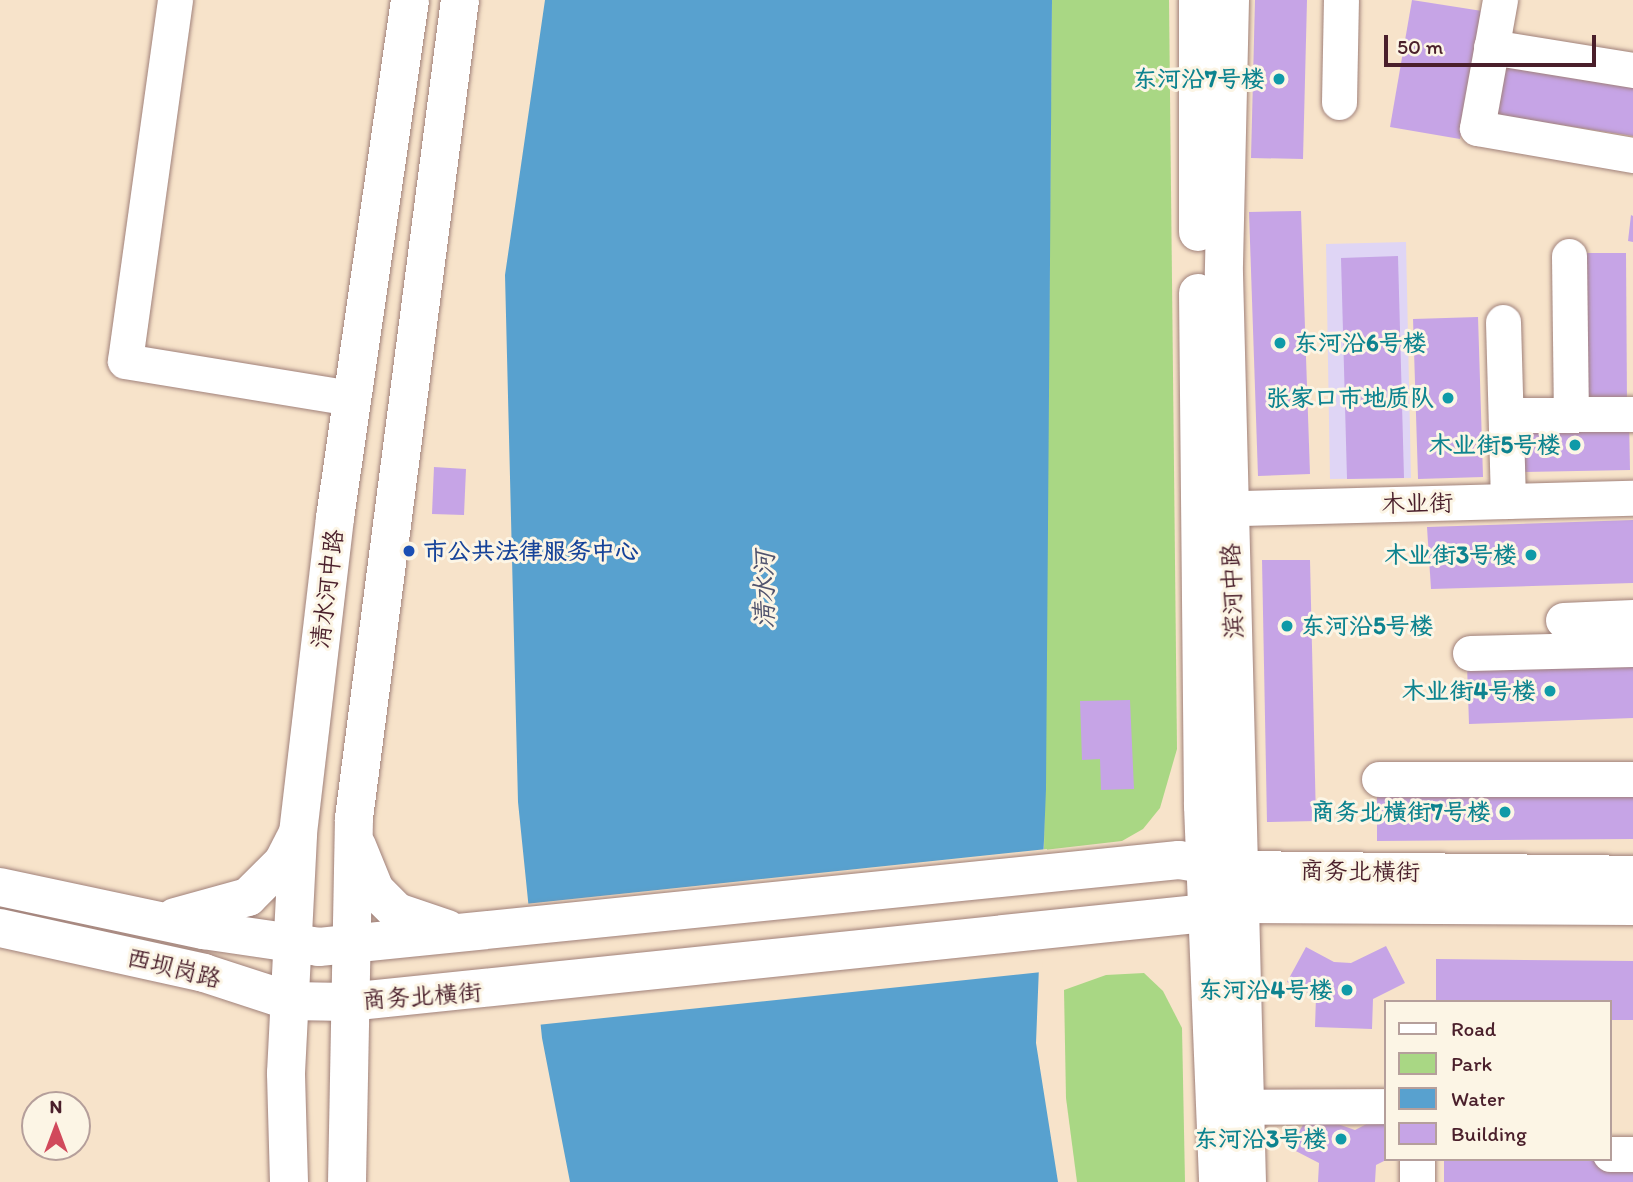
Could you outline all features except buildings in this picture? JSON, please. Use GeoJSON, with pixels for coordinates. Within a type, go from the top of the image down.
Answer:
{"type":"FeatureCollection","features":[{"type":"Feature","properties":{"kind":"main road","name":"清水河中路"},"geometry":{"type":"LineString","coordinates":[[346,1182],[345,1074],[320,972],[298,833],[352,398],[410,0]]}},
{"type":"Feature","properties":{"kind":"main road","name":"清水河中路"},"geometry":{"type":"LineString","coordinates":[[289,1182],[286,1073],[320,972],[354,833],[460,0]]}},
{"type":"Feature","properties":{"kind":"main road","name":"滨河中路"},"geometry":{"type":"LineString","coordinates":[[1198,0],[1215,509],[1230,1107],[1218,1182]]}},
{"type":"Feature","properties":{"kind":"main road","name":"滨河中路"},"geometry":{"type":"LineString","coordinates":[[1215,509],[1230,0]]}},
{"type":"Feature","properties":{"kind":"main road"},"geometry":{"type":"LineString","coordinates":[[154,920],[248,897],[283,862],[298,833]]}},
{"type":"Feature","properties":{"kind":"main road"},"geometry":{"type":"LineString","coordinates":[[354,833],[375,890],[397,912],[422,925],[487,933]]}},
{"type":"Feature","properties":{"kind":"main road","name":"商务北横街"},"geometry":{"type":"LineString","coordinates":[[487,933],[1088,870],[1224,887],[1633,906]]}},
{"type":"Feature","properties":{"kind":"main road","name":"商务北横街"},"geometry":{"type":"LineString","coordinates":[[320,972],[411,997],[1094,925],[1224,887],[1633,874]]}},
{"type":"Feature","properties":{"kind":"main road","name":"西坝岗路"},"geometry":{"type":"LineString","coordinates":[[0,887],[154,920],[320,972]]}},
{"type":"Feature","properties":{"kind":"main road","name":"西坝岗路"},"geometry":{"type":"LineString","coordinates":[[0,928],[204,972],[320,972]]}},
{"type":"Feature","properties":{"kind":"main road"},"geometry":{"type":"LineString","coordinates":[[320,972],[487,933]]}},
{"type":"Feature","properties":{"kind":"main road"},"geometry":{"type":"LineString","coordinates":[[204,972],[247,999],[273,1026],[286,1073]]}},
{"type":"Feature","properties":{"kind":"main road"},"geometry":{"type":"LineString","coordinates":[[345,1074],[367,1026],[411,997]]}},
{"type":"Feature","properties":{"kind":"main road","name":"滨河中路"},"geometry":{"type":"LineString","coordinates":[[1230,1107],[1247,1182]]}},
{"type":"Feature","properties":{"kind":"street"},"geometry":{"type":"LineString","coordinates":[[175,0],[125,360],[352,398]]}},
{"type":"Feature","properties":{"kind":"street"},"geometry":{"type":"LineString","coordinates":[[1339,102],[1341,0]]}},
{"type":"Feature","properties":{"kind":"street"},"geometry":{"type":"LineString","coordinates":[[1500,0],[1477,128],[1633,155]]}},
{"type":"Feature","properties":{"kind":"street"},"geometry":{"type":"LineString","coordinates":[[1491,47],[1633,70]]}},
{"type":"Feature","properties":{"kind":"street"},"geometry":{"type":"LineString","coordinates":[[1569,256],[1571,415]]}},
{"type":"Feature","properties":{"kind":"street"},"geometry":{"type":"LineString","coordinates":[[1503,322],[1508,501]]}},
{"type":"Feature","properties":{"kind":"street"},"geometry":{"type":"LineString","coordinates":[[1522,415],[1633,414]]}},
{"type":"Feature","properties":{"kind":"street","name":"木业街"},"geometry":{"type":"LineString","coordinates":[[1215,509],[1633,498]]}},
{"type":"Feature","properties":{"kind":"street"},"geometry":{"type":"LineString","coordinates":[[1563,620],[1633,617]]}},
{"type":"Feature","properties":{"kind":"street"},"geometry":{"type":"LineString","coordinates":[[1469,653],[1633,649]]}},
{"type":"Feature","properties":{"kind":"street"},"geometry":{"type":"LineString","coordinates":[[1379,779],[1633,779]]}},
{"type":"Feature","properties":{"kind":"street"},"geometry":{"type":"LineString","coordinates":[[1230,1107],[1384,1106]]}},
{"type":"Feature","properties":{"kind":"street"},"geometry":{"type":"LineString","coordinates":[[1612,1154],[1633,1154]]}},
{"type":"Feature","properties":{"kind":"street"},"geometry":{"type":"LineString","coordinates":[[1417,1161],[1417,1182]]}},
{"type":"Feature","properties":{"kind":"shaded area"},"geometry":{"type":"Polygon","coordinates":[[[1406,242],[1411,478],[1330,479],[1326,244],[1406,242]]]}},
{"type":"Feature","properties":{"kind":"green space"},"geometry":{"type":"Polygon","coordinates":[[[1052,0],[1169,0],[1177,749],[1160,808],[1143,829],[1122,841],[1044,850],[1052,0]]]}},
{"type":"Feature","properties":{"kind":"green space"},"geometry":{"type":"Polygon","coordinates":[[[1144,973],[1163,991],[1182,1028],[1185,1182],[1077,1182],[1066,1098],[1064,990],[1106,975],[1144,973]]]}},
{"type":"Feature","properties":{"kind":"water","name":"清水河"},"geometry":{"type":"Polygon","coordinates":[[[545,0],[1052,0],[1046,789],[1036,1043],[1058,1182],[570,1182],[542,1038],[518,802],[505,275],[545,0]]]}},
{"type":"Feature","properties":{"kind":"pier"},"geometry":{"type":"Polygon","coordinates":[[[1047,849],[1042,972],[537,1025],[525,904],[1047,849]]]}},
{"type":"Feature","properties":{"kind":"place","name":"东河沿7号楼"},"geometry":{"type":"Point","coordinates":[1279,79]}},
{"type":"Feature","properties":{"kind":"place","name":"东河沿6号楼"},"geometry":{"type":"Point","coordinates":[1280,343]}},
{"type":"Feature","properties":{"kind":"place","name":"张家口市地质队"},"geometry":{"type":"Point","coordinates":[1448,398]}},
{"type":"Feature","properties":{"kind":"place","name":"木业街5号楼"},"geometry":{"type":"Point","coordinates":[1575,445]}},
{"type":"Feature","properties":{"kind":"place","name":"市公共法律服务中心"},"geometry":{"type":"Point","coordinates":[409,551]}},
{"type":"Feature","properties":{"kind":"place","name":"木业街3号楼"},"geometry":{"type":"Point","coordinates":[1531,555]}},
{"type":"Feature","properties":{"kind":"place","name":"东河沿5号楼"},"geometry":{"type":"Point","coordinates":[1287,626]}},
{"type":"Feature","properties":{"kind":"place","name":"木业街4号楼"},"geometry":{"type":"Point","coordinates":[1550,691]}},
{"type":"Feature","properties":{"kind":"place","name":"商务北横街7号楼"},"geometry":{"type":"Point","coordinates":[1505,812]}},
{"type":"Feature","properties":{"kind":"place","name":"东河沿4号楼"},"geometry":{"type":"Point","coordinates":[1347,990]}},
{"type":"Feature","properties":{"kind":"place","name":"东河沿3号楼"},"geometry":{"type":"Point","coordinates":[1341,1139]}}]}
